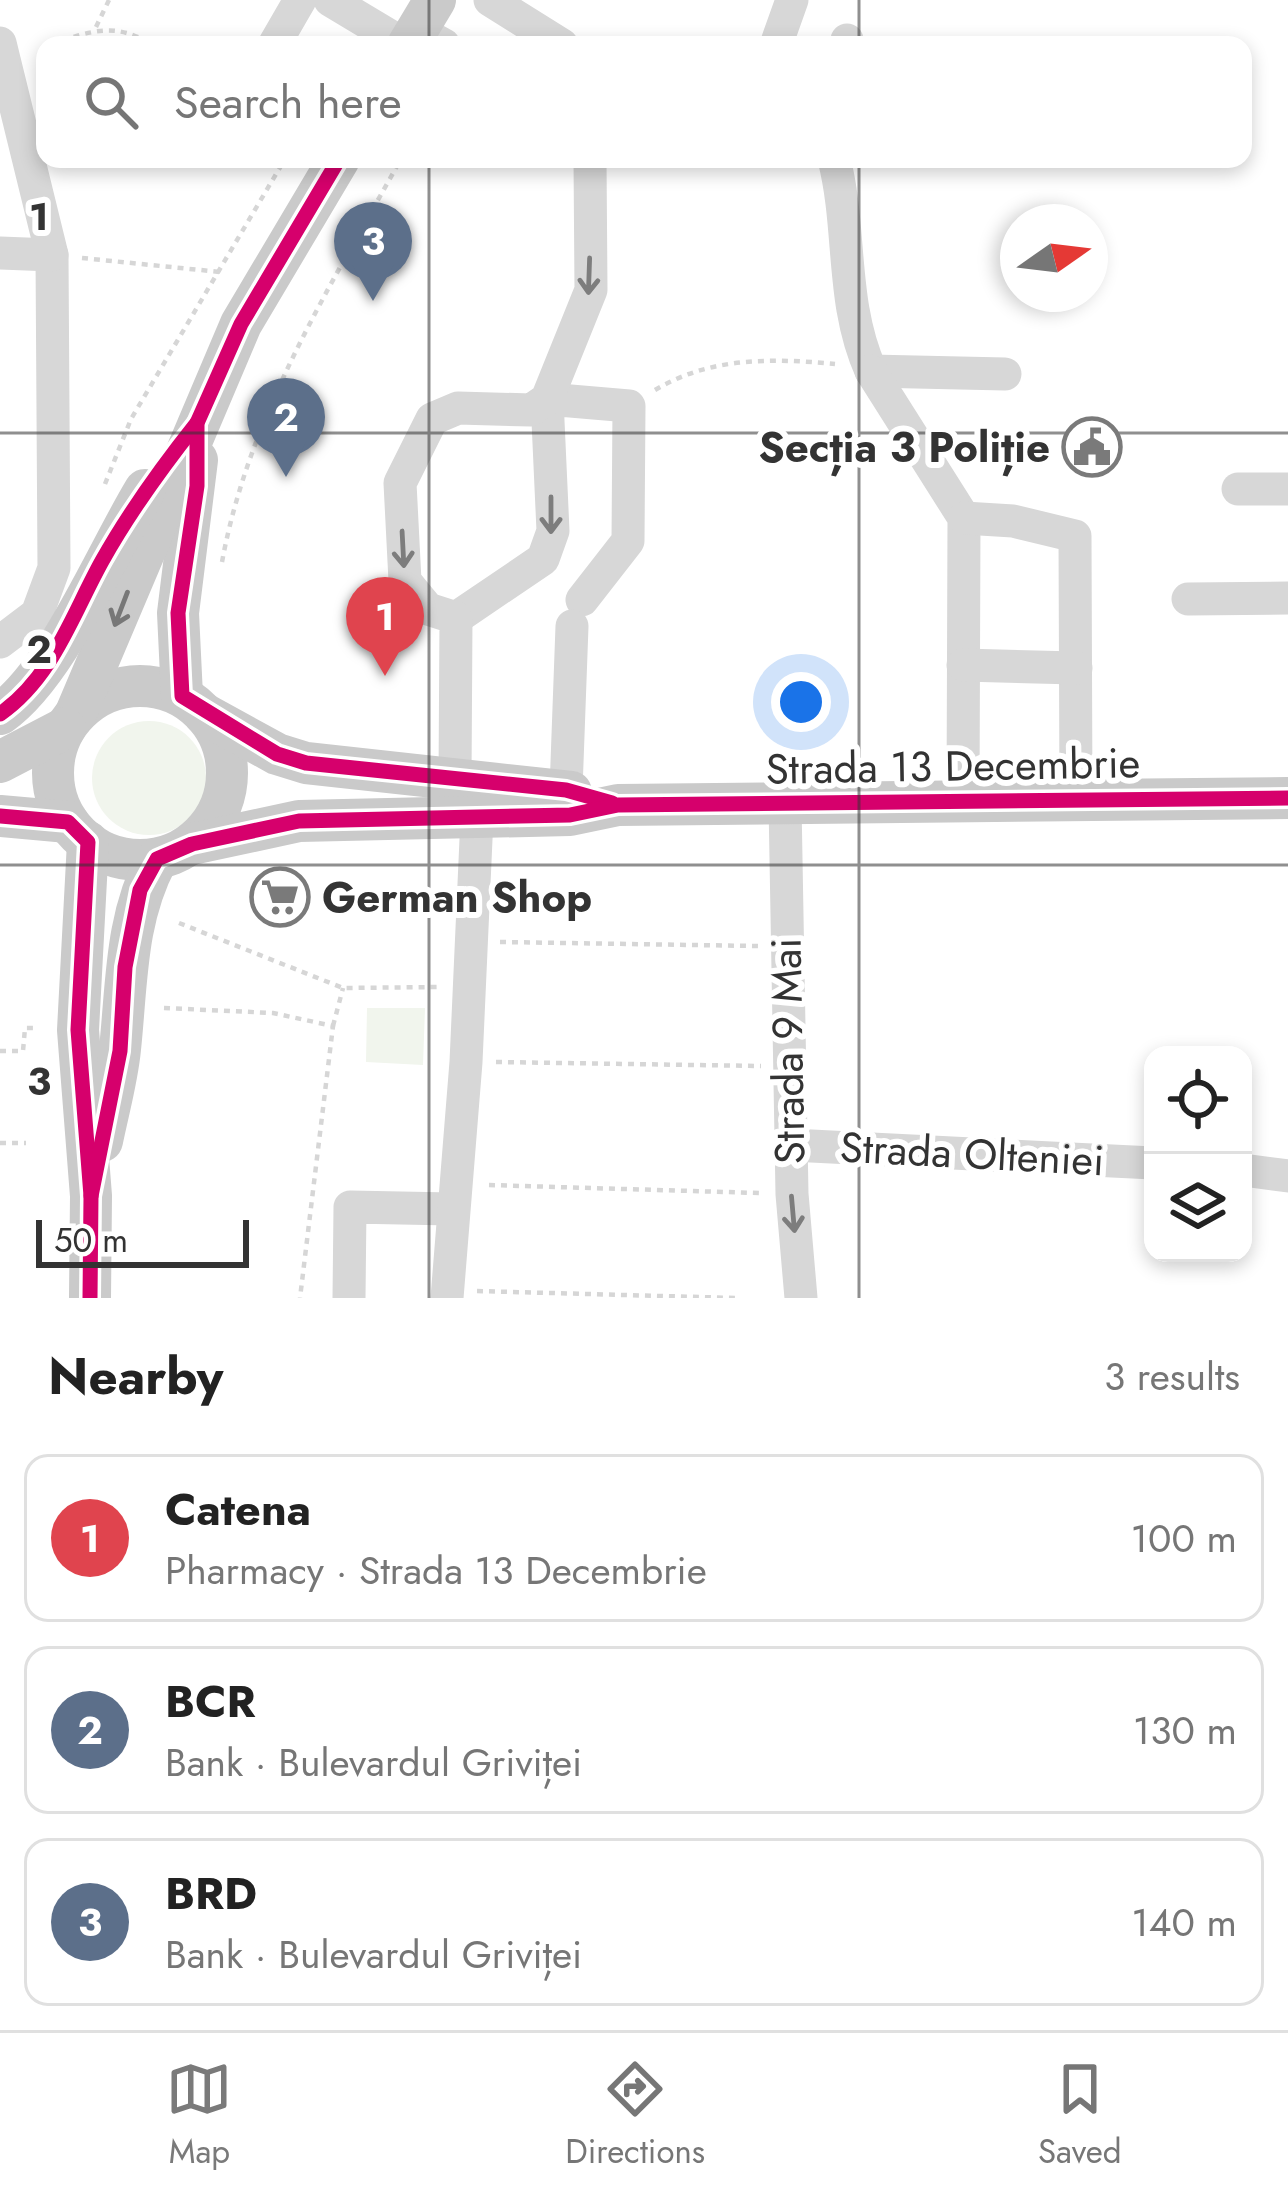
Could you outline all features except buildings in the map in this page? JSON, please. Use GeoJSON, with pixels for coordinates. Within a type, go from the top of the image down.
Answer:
{"type":"FeatureCollection","features":[{"type":"Feature","properties":{"kind":"main road"},"geometry":{"type":"LineString","coordinates":[[90,1298],[91,1196],[78,1030],[78,832],[53,776],[71,721],[241,324],[334,168]]}},
{"type":"Feature","properties":{"kind":"main road"},"geometry":{"type":"LineString","coordinates":[[91,1196],[120,1051],[124,967],[140,890],[175,851],[212,822],[224,796],[224,753],[193,705],[178,613],[197,486],[197,423]]}},
{"type":"Feature","properties":{"kind":"main road"},"geometry":{"type":"LineString","coordinates":[[0,714],[33,684],[60,645],[103,559],[155,475],[197,423]]}},
{"type":"Feature","properties":{"kind":"main road"},"geometry":{"type":"LineString","coordinates":[[0,762],[71,721],[99,696],[126,687],[155,687],[193,705]]}},
{"type":"Feature","properties":{"kind":"main road","name":"Strada 13 Decembrie"},"geometry":{"type":"LineString","coordinates":[[193,705],[277,754],[306,763],[466,799],[570,815],[618,805],[1288,798]]}},
{"type":"Feature","properties":{"kind":"main road","name":"Strada 13 Decembrie"},"geometry":{"type":"LineString","coordinates":[[175,851],[318,819],[466,799],[566,790],[618,805]]}},
{"type":"Feature","properties":{"kind":"main road"},"geometry":{"type":"LineString","coordinates":[[0,816],[78,832],[109,854],[175,851]]}},
{"type":"Feature","properties":{"kind":"street"},"geometry":{"type":"LineString","coordinates":[[279,36],[300,0]]}},
{"type":"Feature","properties":{"kind":"street"},"geometry":{"type":"LineString","coordinates":[[330,0],[422,33]]}},
{"type":"Feature","properties":{"kind":"street"},"geometry":{"type":"LineString","coordinates":[[490,0],[548,36]]}},
{"type":"Feature","properties":{"kind":"street"},"geometry":{"type":"LineString","coordinates":[[779,36],[792,0]]}},
{"type":"Feature","properties":{"kind":"street"},"geometry":{"type":"LineString","coordinates":[[0,43],[52,255],[54,568],[37,614],[0,642]]}},
{"type":"Feature","properties":{"kind":"street"},"geometry":{"type":"LineString","coordinates":[[456,618],[543,559],[553,531],[547,399],[591,290],[590,168]]}},
{"type":"Feature","properties":{"kind":"street"},"geometry":{"type":"LineString","coordinates":[[836,168],[842,191],[848,298],[871,371],[964,518],[963,801]]}},
{"type":"Feature","properties":{"kind":"street"},"geometry":{"type":"LineString","coordinates":[[0,254],[52,255]]}},
{"type":"Feature","properties":{"kind":"street"},"geometry":{"type":"LineString","coordinates":[[871,371],[1005,374]]}},
{"type":"Feature","properties":{"kind":"street"},"geometry":{"type":"LineString","coordinates":[[456,618],[428,609],[405,580],[400,483],[432,419],[458,408],[531,410],[547,399],[629,406],[628,541],[577,613],[566,790]]}},
{"type":"Feature","properties":{"kind":"street"},"geometry":{"type":"LineString","coordinates":[[1238,489],[1288,489]]}},
{"type":"Feature","properties":{"kind":"street"},"geometry":{"type":"LineString","coordinates":[[964,518],[1013,521],[1075,536],[1076,801]]}},
{"type":"Feature","properties":{"kind":"street"},"geometry":{"type":"LineString","coordinates":[[1188,599],[1288,598]]}},
{"type":"Feature","properties":{"kind":"street"},"geometry":{"type":"LineString","coordinates":[[447,1294],[466,1062],[470,942],[456,618]]}},
{"type":"Feature","properties":{"kind":"street"},"geometry":{"type":"LineString","coordinates":[[963,665],[1076,668]]}},
{"type":"Feature","properties":{"kind":"street","name":"Strada 9 Mai"},"geometry":{"type":"LineString","coordinates":[[785,803],[790,1145],[801,1298]]}},
{"type":"Feature","properties":{"kind":"street","name":"Strada Olteniei"},"geometry":{"type":"LineString","coordinates":[[790,1145],[1144,1163]]}},
{"type":"Feature","properties":{"kind":"street"},"geometry":{"type":"LineString","coordinates":[[1252,1171],[1288,1176]]}},
{"type":"Feature","properties":{"kind":"street"},"geometry":{"type":"LineString","coordinates":[[349,1298],[350,1207],[452,1197]]}},
{"type":"Feature","properties":{"kind":"path"},"geometry":{"type":"LineString","coordinates":[[94,29],[109,0]]}},
{"type":"Feature","properties":{"kind":"path"},"geometry":{"type":"LineString","coordinates":[[75,36],[94,29],[129,30],[138,36]]}},
{"type":"Feature","properties":{"kind":"path"},"geometry":{"type":"LineString","coordinates":[[100,498],[131,419],[281,168]]}},
{"type":"Feature","properties":{"kind":"path"},"geometry":{"type":"LineString","coordinates":[[219,579],[234,497],[293,353],[396,168]]}},
{"type":"Feature","properties":{"kind":"path"},"geometry":{"type":"LineString","coordinates":[[52,255],[220,272]]}},
{"type":"Feature","properties":{"kind":"path"},"geometry":{"type":"LineString","coordinates":[[629,406],[692,368],[792,362],[871,371]]}},
{"type":"Feature","properties":{"kind":"path"},"geometry":{"type":"LineString","coordinates":[[179,923],[343,988],[469,987]]}},
{"type":"Feature","properties":{"kind":"path"},"geometry":{"type":"LineString","coordinates":[[470,942],[786,947]]}},
{"type":"Feature","properties":{"kind":"path"},"geometry":{"type":"LineString","coordinates":[[300,1298],[332,1026],[343,988]]}},
{"type":"Feature","properties":{"kind":"path"},"geometry":{"type":"LineString","coordinates":[[164,1008],[273,1013],[332,1026]]}},
{"type":"Feature","properties":{"kind":"path"},"geometry":{"type":"LineString","coordinates":[[0,1051],[23,1051],[26,1028],[38,1028]]}},
{"type":"Feature","properties":{"kind":"path"},"geometry":{"type":"LineString","coordinates":[[466,1062],[789,1066]]}},
{"type":"Feature","properties":{"kind":"path"},"geometry":{"type":"LineString","coordinates":[[0,1143],[26,1143]]}},
{"type":"Feature","properties":{"kind":"path"},"geometry":{"type":"LineString","coordinates":[[452,1197],[792,1194]]}},
{"type":"Feature","properties":{"kind":"path"},"geometry":{"type":"LineString","coordinates":[[447,1294],[735,1298]]}},
{"type":"Feature","properties":{"kind":"shaded area"},"geometry":{"type":"Polygon","coordinates":[[[149,721],[171,725],[190,737],[202,756],[206,778],[202,800],[190,819],[171,831],[149,835],[127,831],[108,819],[96,800],[92,778],[96,756],[108,737],[127,725],[149,721]]]}},
{"type":"Feature","properties":{"kind":"shaded area"},"geometry":{"type":"Polygon","coordinates":[[[367,1008],[425,1008],[423,1065],[366,1062],[367,1008]]]}},
{"type":"Feature","properties":{"kind":"cycle path"},"geometry":{"type":"LineString","coordinates":[[334,168],[241,324],[197,423],[197,486],[178,613],[182,696],[277,754],[306,763],[566,790],[612,803]]}},
{"type":"Feature","properties":{"kind":"cycle path"},"geometry":{"type":"LineString","coordinates":[[0,714],[48,664],[124,525],[197,423]]}},
{"type":"Feature","properties":{"kind":"cycle path"},"geometry":{"type":"LineString","coordinates":[[91,1196],[120,1051],[125,967],[140,890],[157,859],[192,844],[299,821],[570,815],[618,805],[1288,798]]}},
{"type":"Feature","properties":{"kind":"cycle path"},"geometry":{"type":"LineString","coordinates":[[0,816],[68,822],[88,842],[78,1030],[91,1196],[90,1298]]}},
{"type":"Feature","properties":{"kind":"place","name":"BRD"},"geometry":{"type":"Point","coordinates":[373,301]}},
{"type":"Feature","properties":{"kind":"place","name":"Secția 3 Poliție"},"geometry":{"type":"Point","coordinates":[1092,447]}},
{"type":"Feature","properties":{"kind":"place","name":"BCR"},"geometry":{"type":"Point","coordinates":[286,477]}},
{"type":"Feature","properties":{"kind":"place","name":"Catena"},"geometry":{"type":"Point","coordinates":[385,676]}},
{"type":"Feature","properties":{"kind":"place","name":"German Shop"},"geometry":{"type":"Point","coordinates":[280,897]}}]}
